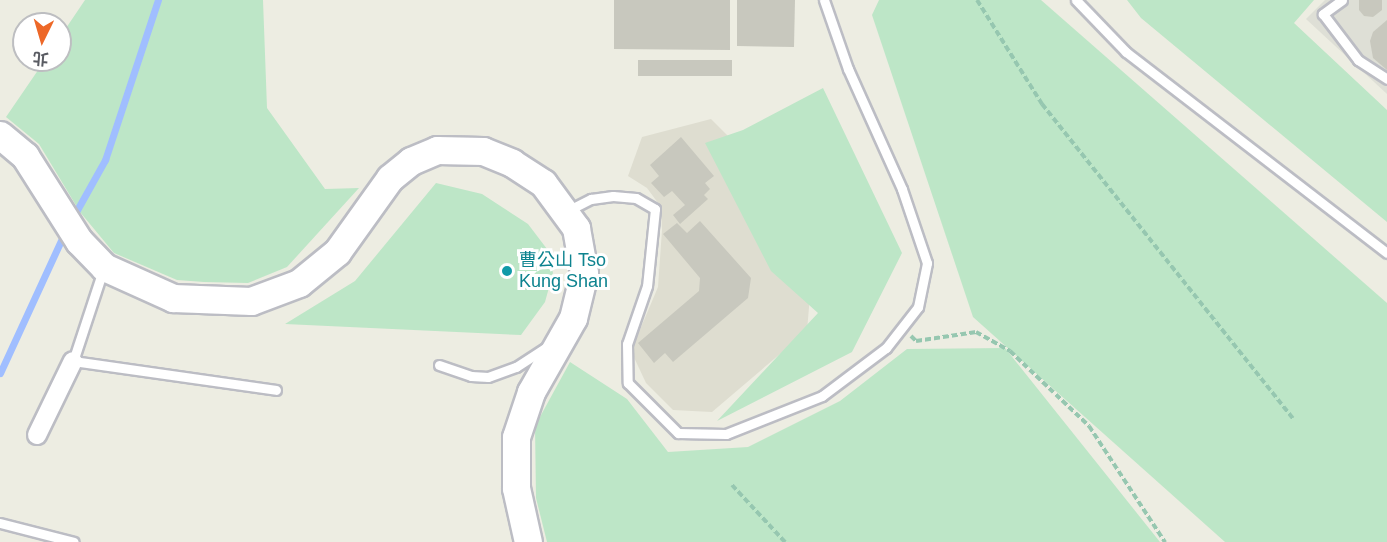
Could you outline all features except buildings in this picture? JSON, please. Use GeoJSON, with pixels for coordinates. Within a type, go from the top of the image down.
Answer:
{"type":"FeatureCollection","features":[{"type":"Feature","properties":{"kind":"main road"},"geometry":{"type":"LineString","coordinates":[[0,135],[25,156],[79,241],[104,267],[173,298],[241,301],[276,293],[299,283],[331,258],[381,188],[401,169],[424,155],[451,148],[483,151],[512,163],[543,183],[567,211],[581,244],[584,273],[579,302],[566,331],[531,392],[516,437],[516,488],[528,542]]}},
{"type":"Feature","properties":{"kind":"street"},"geometry":{"type":"LineString","coordinates":[[37,435],[73,360]]}},
{"type":"Feature","properties":{"kind":"lane"},"geometry":{"type":"LineString","coordinates":[[567,211],[591,199],[613,196],[636,198],[655,209],[651,286],[627,344],[628,382],[678,433],[726,434],[822,396],[886,348],[918,307],[927,263],[902,189],[848,69],[824,0]]}},
{"type":"Feature","properties":{"kind":"lane"},"geometry":{"type":"LineString","coordinates":[[1076,0],[1126,52],[1387,253]]}},
{"type":"Feature","properties":{"kind":"lane"},"geometry":{"type":"LineString","coordinates":[[1342,0],[1323,14],[1358,60],[1387,79]]}},
{"type":"Feature","properties":{"kind":"lane"},"geometry":{"type":"LineString","coordinates":[[104,267],[73,360],[276,390]]}},
{"type":"Feature","properties":{"kind":"lane"},"geometry":{"type":"LineString","coordinates":[[439,365],[471,376],[497,375],[528,360],[566,331]]}},
{"type":"Feature","properties":{"kind":"lane"},"geometry":{"type":"LineString","coordinates":[[0,524],[74,542]]}},
{"type":"Feature","properties":{"kind":"path"},"geometry":{"type":"LineString","coordinates":[[977,0],[1042,104],[1293,418]]}},
{"type":"Feature","properties":{"kind":"path"},"geometry":{"type":"LineString","coordinates":[[909,334],[916,341],[976,332],[1032,369],[1089,426],[1165,542]]}},
{"type":"Feature","properties":{"kind":"path"},"geometry":{"type":"LineString","coordinates":[[732,485],[784,542]]}},
{"type":"Feature","properties":{"kind":"shaded area"},"geometry":{"type":"Polygon","coordinates":[[[1325,0],[1387,0],[1387,94],[1306,19],[1325,0]]]}},
{"type":"Feature","properties":{"kind":"shaded area"},"geometry":{"type":"Polygon","coordinates":[[[711,119],[816,224],[807,331],[712,412],[673,410],[646,383],[631,351],[658,287],[662,230],[661,207],[647,188],[628,176],[642,137],[711,119]]]}},
{"type":"Feature","properties":{"kind":"green space"},"geometry":{"type":"Polygon","coordinates":[[[85,0],[263,0],[267,108],[325,189],[359,188],[287,267],[248,283],[177,280],[114,253],[80,212],[39,144],[6,117],[37,72],[72,72],[72,19],[85,0]]]}},
{"type":"Feature","properties":{"kind":"green space"},"geometry":{"type":"Polygon","coordinates":[[[879,0],[1041,0],[1387,303],[1387,542],[1225,542],[973,317],[872,15],[879,0]]]}},
{"type":"Feature","properties":{"kind":"green space"},"geometry":{"type":"Polygon","coordinates":[[[1127,0],[1314,0],[1294,23],[1387,110],[1387,222],[1141,18],[1127,0]]]}},
{"type":"Feature","properties":{"kind":"green space"},"geometry":{"type":"Polygon","coordinates":[[[823,88],[902,253],[852,352],[717,421],[818,313],[771,271],[705,143],[743,130],[823,88]]]}},
{"type":"Feature","properties":{"kind":"green space"},"geometry":{"type":"Polygon","coordinates":[[[436,183],[482,194],[528,224],[547,249],[553,273],[545,302],[521,335],[285,324],[355,281],[436,183]]]}},
{"type":"Feature","properties":{"kind":"green space"},"geometry":{"type":"Polygon","coordinates":[[[1005,348],[1160,542],[547,542],[536,498],[535,426],[570,362],[627,399],[668,452],[748,447],[840,401],[907,349],[1005,348]]]}},
{"type":"Feature","properties":{"kind":"waterway"},"geometry":{"type":"LineString","coordinates":[[72,219],[105,160],[158,0]]}},
{"type":"Feature","properties":{"kind":"waterway"},"geometry":{"type":"LineString","coordinates":[[0,373],[65,232]]}},
{"type":"Feature","properties":{"kind":"place","name":"曹公山 Tso Kung Shan"},"geometry":{"type":"Point","coordinates":[507,271]}}]}
